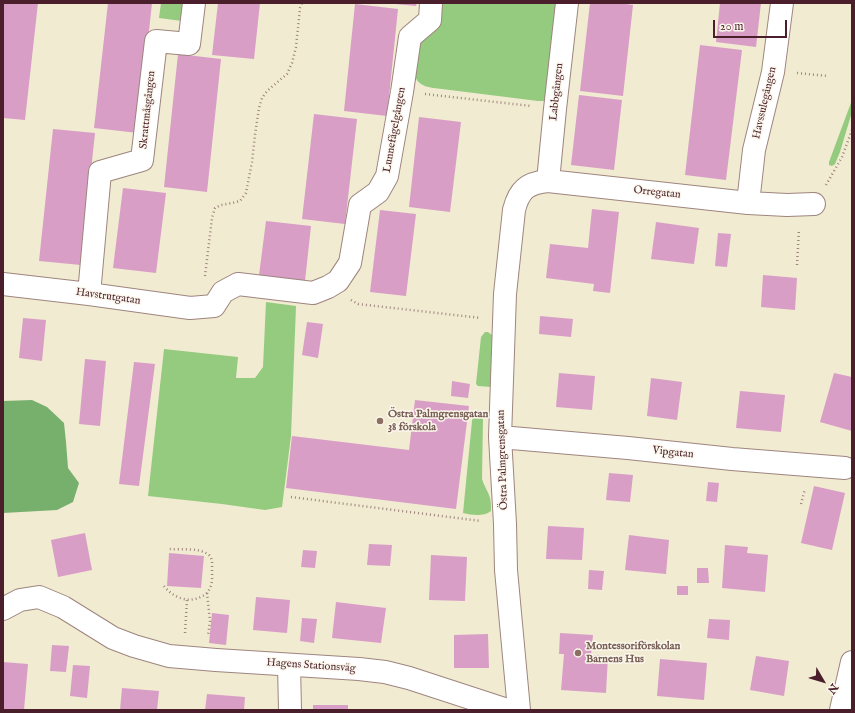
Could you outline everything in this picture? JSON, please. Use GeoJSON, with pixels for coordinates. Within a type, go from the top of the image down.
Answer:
{"type":"FeatureCollection","features":[{"type":"Feature","properties":{"kind":"street","name":"Skrattmåsgången"},"geometry":{"type":"LineString","coordinates":[[89,294],[100,172],[142,160],[156,41],[189,44],[194,3]]}},
{"type":"Feature","properties":{"kind":"street","name":"Lunnefågelgången"},"geometry":{"type":"LineString","coordinates":[[214,306],[223,292],[238,284],[313,292],[328,287],[338,281],[350,263],[360,205],[378,192],[387,176],[410,37],[430,20],[431,3]]}},
{"type":"Feature","properties":{"kind":"street","name":"Labbgången"},"geometry":{"type":"LineString","coordinates":[[548,181],[554,109],[567,3]]}},
{"type":"Feature","properties":{"kind":"street","name":"Havssulegången"},"geometry":{"type":"LineString","coordinates":[[748,203],[754,150],[773,72],[782,3]]}},
{"type":"Feature","properties":{"kind":"street","name":"Orregatan"},"geometry":{"type":"LineString","coordinates":[[514,210],[520,194],[528,187],[539,182],[548,181],[748,203],[787,205],[814,204]]}},
{"type":"Feature","properties":{"kind":"street","name":"Östra Palmgrensgatan"},"geometry":{"type":"LineString","coordinates":[[514,210],[505,294],[500,437],[506,570],[519,710]]}},
{"type":"Feature","properties":{"kind":"street","name":"Havstrutgatan"},"geometry":{"type":"LineString","coordinates":[[3,284],[190,308],[214,306]]}},
{"type":"Feature","properties":{"kind":"street","name":"Vipgatan"},"geometry":{"type":"LineString","coordinates":[[500,437],[845,468]]}},
{"type":"Feature","properties":{"kind":"street","name":"Hagens Stationsväg"},"geometry":{"type":"LineString","coordinates":[[3,609],[20,600],[39,597],[63,607],[112,638],[169,656],[385,672],[409,678],[507,710]]}},
{"type":"Feature","properties":{"kind":"street"},"geometry":{"type":"LineString","coordinates":[[841,710],[852,662]]}},
{"type":"Feature","properties":{"kind":"street"},"geometry":{"type":"LineString","coordinates":[[289,665],[290,710]]}},
{"type":"Feature","properties":{"kind":"path"},"geometry":{"type":"LineString","coordinates":[[214,306],[204,276],[212,218],[216,208],[240,201],[246,193],[252,162],[259,108],[266,91],[287,74],[292,63],[302,3]]}},
{"type":"Feature","properties":{"kind":"path"},"geometry":{"type":"LineString","coordinates":[[773,72],[828,76]]}},
{"type":"Feature","properties":{"kind":"path"},"geometry":{"type":"LineString","coordinates":[[402,92],[554,109]]}},
{"type":"Feature","properties":{"kind":"path"},"geometry":{"type":"LineString","coordinates":[[797,265],[799,220],[814,204],[842,157],[852,130]]}},
{"type":"Feature","properties":{"kind":"path"},"geometry":{"type":"LineString","coordinates":[[328,287],[358,304],[504,320]]}},
{"type":"Feature","properties":{"kind":"path"},"geometry":{"type":"LineString","coordinates":[[291,496],[505,524]]}},
{"type":"Feature","properties":{"kind":"path"},"geometry":{"type":"LineString","coordinates":[[164,586],[172,594],[187,600],[192,600],[197,599],[207,593],[212,582],[212,561],[210,556],[198,550],[170,549]]}},
{"type":"Feature","properties":{"kind":"path"},"geometry":{"type":"LineString","coordinates":[[207,593],[210,621],[208,636]]}},
{"type":"Feature","properties":{"kind":"path"},"geometry":{"type":"LineString","coordinates":[[184,656],[187,600]]}},
{"type":"Feature","properties":{"kind":"green space"},"geometry":{"type":"Polygon","coordinates":[[[161,3],[184,3],[182,21],[159,18],[161,3]]]}},
{"type":"Feature","properties":{"kind":"green space"},"geometry":{"type":"Polygon","coordinates":[[[438,3],[558,3],[545,101],[434,88],[419,82],[415,75],[419,43],[438,3]]]}},
{"type":"Feature","properties":{"kind":"green space"},"geometry":{"type":"Polygon","coordinates":[[[852,100],[852,112],[840,152],[835,164],[832,166],[829,165],[829,162],[852,100]]]}},
{"type":"Feature","properties":{"kind":"green space"},"geometry":{"type":"Polygon","coordinates":[[[266,302],[296,306],[291,436],[282,507],[265,510],[148,496],[164,349],[238,357],[236,378],[255,378],[263,367],[266,302]]]}},
{"type":"Feature","properties":{"kind":"green space"},"geometry":{"type":"Polygon","coordinates":[[[485,332],[492,335],[491,387],[478,386],[476,384],[481,337],[485,332]]]}},
{"type":"Feature","properties":{"kind":"green space"},"geometry":{"type":"Polygon","coordinates":[[[32,400],[47,407],[64,423],[68,468],[79,483],[73,502],[57,510],[3,513],[3,401],[32,400]]]}},
{"type":"Feature","properties":{"kind":"green space"},"geometry":{"type":"Polygon","coordinates":[[[478,410],[483,418],[482,479],[490,498],[491,511],[485,514],[477,515],[463,513],[472,421],[474,411],[478,410]]]}},
{"type":"Feature","properties":{"kind":"building"},"geometry":{"type":"Polygon","coordinates":[[[3,3],[38,3],[25,120],[3,118],[3,3]]]}},
{"type":"Feature","properties":{"kind":"building"},"geometry":{"type":"Polygon","coordinates":[[[108,3],[152,3],[138,133],[94,128],[108,3]]]}},
{"type":"Feature","properties":{"kind":"building"},"geometry":{"type":"Polygon","coordinates":[[[218,3],[260,3],[254,59],[212,55],[218,3]]]}},
{"type":"Feature","properties":{"kind":"building"},"geometry":{"type":"Polygon","coordinates":[[[395,3],[417,3],[416,6],[395,3]]]}},
{"type":"Feature","properties":{"kind":"building"},"geometry":{"type":"Polygon","coordinates":[[[590,3],[619,3],[633,5],[623,96],[580,91],[590,3]]]}},
{"type":"Feature","properties":{"kind":"building"},"geometry":{"type":"Polygon","coordinates":[[[720,3],[761,3],[756,47],[716,42],[720,3]]]}},
{"type":"Feature","properties":{"kind":"building"},"geometry":{"type":"Polygon","coordinates":[[[355,4],[398,9],[387,116],[344,111],[355,4]]]}},
{"type":"Feature","properties":{"kind":"building"},"geometry":{"type":"Polygon","coordinates":[[[700,45],[742,50],[726,180],[685,175],[700,45]]]}},
{"type":"Feature","properties":{"kind":"building"},"geometry":{"type":"Polygon","coordinates":[[[178,54],[221,59],[207,192],[164,187],[178,54]]]}},
{"type":"Feature","properties":{"kind":"building"},"geometry":{"type":"Polygon","coordinates":[[[579,95],[622,100],[614,170],[571,165],[579,95]]]}},
{"type":"Feature","properties":{"kind":"building"},"geometry":{"type":"Polygon","coordinates":[[[314,114],[357,119],[345,224],[302,219],[314,114]]]}},
{"type":"Feature","properties":{"kind":"building"},"geometry":{"type":"Polygon","coordinates":[[[419,117],[461,122],[450,212],[409,207],[419,117]]]}},
{"type":"Feature","properties":{"kind":"building"},"geometry":{"type":"Polygon","coordinates":[[[53,129],[95,133],[81,265],[39,261],[53,129]]]}},
{"type":"Feature","properties":{"kind":"building"},"geometry":{"type":"Polygon","coordinates":[[[123,188],[166,193],[156,273],[113,268],[123,188]]]}},
{"type":"Feature","properties":{"kind":"building"},"geometry":{"type":"Polygon","coordinates":[[[592,209],[619,212],[610,293],[593,291],[594,284],[546,278],[550,244],[588,248],[592,209]]]}},
{"type":"Feature","properties":{"kind":"building"},"geometry":{"type":"Polygon","coordinates":[[[380,210],[416,214],[406,296],[370,292],[380,210]]]}},
{"type":"Feature","properties":{"kind":"building"},"geometry":{"type":"Polygon","coordinates":[[[266,221],[311,226],[305,281],[259,275],[266,221]]]}},
{"type":"Feature","properties":{"kind":"building"},"geometry":{"type":"Polygon","coordinates":[[[656,222],[699,228],[694,264],[651,259],[656,222]]]}},
{"type":"Feature","properties":{"kind":"building"},"geometry":{"type":"Polygon","coordinates":[[[718,233],[731,234],[727,267],[715,266],[718,233]]]}},
{"type":"Feature","properties":{"kind":"building"},"geometry":{"type":"Polygon","coordinates":[[[763,275],[797,278],[795,310],[761,307],[763,275]]]}},
{"type":"Feature","properties":{"kind":"building"},"geometry":{"type":"Polygon","coordinates":[[[540,316],[573,319],[571,337],[539,334],[540,316]]]}},
{"type":"Feature","properties":{"kind":"building"},"geometry":{"type":"Polygon","coordinates":[[[23,318],[46,320],[42,361],[19,358],[23,318]]]}},
{"type":"Feature","properties":{"kind":"building"},"geometry":{"type":"Polygon","coordinates":[[[307,322],[323,324],[318,358],[302,355],[307,322]]]}},
{"type":"Feature","properties":{"kind":"building"},"geometry":{"type":"Polygon","coordinates":[[[85,359],[106,361],[100,426],[79,424],[85,359]]]}},
{"type":"Feature","properties":{"kind":"building"},"geometry":{"type":"Polygon","coordinates":[[[134,362],[155,364],[139,486],[119,484],[134,362]]]}},
{"type":"Feature","properties":{"kind":"building"},"geometry":{"type":"Polygon","coordinates":[[[559,373],[595,376],[592,410],[556,407],[559,373]]]}},
{"type":"Feature","properties":{"kind":"building"},"geometry":{"type":"Polygon","coordinates":[[[834,373],[852,377],[852,431],[820,422],[834,373]]]}},
{"type":"Feature","properties":{"kind":"building"},"geometry":{"type":"Polygon","coordinates":[[[651,378],[682,382],[677,420],[647,416],[651,378]]]}},
{"type":"Feature","properties":{"kind":"building"},"geometry":{"type":"Polygon","coordinates":[[[452,381],[470,384],[468,398],[451,396],[452,381]]]}},
{"type":"Feature","properties":{"kind":"building"},"geometry":{"type":"Polygon","coordinates":[[[740,391],[785,395],[781,432],[736,428],[740,391]]]}},
{"type":"Feature","properties":{"kind":"building"},"geometry":{"type":"Polygon","coordinates":[[[415,400],[469,406],[456,509],[286,488],[292,436],[409,450],[415,400]]]}},
{"type":"Feature","properties":{"kind":"building"},"geometry":{"type":"Polygon","coordinates":[[[609,473],[633,475],[630,502],[606,500],[609,473]]]}},
{"type":"Feature","properties":{"kind":"building"},"geometry":{"type":"Polygon","coordinates":[[[708,482],[719,483],[717,502],[706,501],[708,482]]]}},
{"type":"Feature","properties":{"kind":"building"},"geometry":{"type":"Polygon","coordinates":[[[814,486],[845,493],[832,550],[801,543],[814,486]]]}},
{"type":"Feature","properties":{"kind":"building"},"geometry":{"type":"Polygon","coordinates":[[[548,526],[584,528],[582,560],[546,559],[548,526]]]}},
{"type":"Feature","properties":{"kind":"building"},"geometry":{"type":"Polygon","coordinates":[[[85,533],[92,570],[58,577],[51,540],[85,533]]]}},
{"type":"Feature","properties":{"kind":"building"},"geometry":{"type":"Polygon","coordinates":[[[629,535],[669,540],[666,574],[625,570],[629,535]]]}},
{"type":"Feature","properties":{"kind":"building"},"geometry":{"type":"Polygon","coordinates":[[[369,544],[392,545],[390,566],[367,565],[369,544]]]}},
{"type":"Feature","properties":{"kind":"building"},"geometry":{"type":"Polygon","coordinates":[[[725,545],[748,547],[747,553],[768,555],[765,592],[722,588],[725,545]]]}},
{"type":"Feature","properties":{"kind":"building"},"geometry":{"type":"Polygon","coordinates":[[[303,550],[317,551],[315,568],[301,567],[303,550]]]}},
{"type":"Feature","properties":{"kind":"building"},"geometry":{"type":"Polygon","coordinates":[[[169,553],[204,556],[201,588],[167,586],[169,553]]]}},
{"type":"Feature","properties":{"kind":"building"},"geometry":{"type":"Polygon","coordinates":[[[431,555],[467,557],[465,601],[429,600],[431,555]]]}},
{"type":"Feature","properties":{"kind":"building"},"geometry":{"type":"Polygon","coordinates":[[[697,568],[708,568],[709,583],[697,583],[697,568]]]}},
{"type":"Feature","properties":{"kind":"building"},"geometry":{"type":"Polygon","coordinates":[[[589,570],[604,571],[602,590],[588,589],[589,570]]]}},
{"type":"Feature","properties":{"kind":"building"},"geometry":{"type":"Polygon","coordinates":[[[677,586],[688,586],[688,595],[677,595],[677,586]]]}},
{"type":"Feature","properties":{"kind":"building"},"geometry":{"type":"Polygon","coordinates":[[[256,597],[290,600],[287,633],[253,630],[256,597]]]}},
{"type":"Feature","properties":{"kind":"building"},"geometry":{"type":"Polygon","coordinates":[[[336,602],[386,608],[381,643],[332,638],[336,602]]]}},
{"type":"Feature","properties":{"kind":"building"},"geometry":{"type":"Polygon","coordinates":[[[212,613],[229,615],[226,645],[209,643],[212,613]]]}},
{"type":"Feature","properties":{"kind":"building"},"geometry":{"type":"Polygon","coordinates":[[[302,618],[317,619],[314,643],[300,641],[302,618]]]}},
{"type":"Feature","properties":{"kind":"building"},"geometry":{"type":"Polygon","coordinates":[[[709,619],[730,620],[729,640],[707,638],[709,619]]]}},
{"type":"Feature","properties":{"kind":"building"},"geometry":{"type":"Polygon","coordinates":[[[560,633],[593,635],[591,655],[608,656],[606,693],[561,690],[564,654],[559,654],[560,633]]]}},
{"type":"Feature","properties":{"kind":"building"},"geometry":{"type":"Polygon","coordinates":[[[488,634],[489,668],[454,668],[454,635],[488,634]]]}},
{"type":"Feature","properties":{"kind":"building"},"geometry":{"type":"Polygon","coordinates":[[[52,645],[69,646],[66,672],[50,671],[52,645]]]}},
{"type":"Feature","properties":{"kind":"building"},"geometry":{"type":"Polygon","coordinates":[[[756,656],[789,661],[784,696],[750,690],[756,656]]]}},
{"type":"Feature","properties":{"kind":"building"},"geometry":{"type":"Polygon","coordinates":[[[660,659],[707,663],[704,700],[657,696],[660,659]]]}},
{"type":"Feature","properties":{"kind":"building"},"geometry":{"type":"Polygon","coordinates":[[[3,662],[28,664],[24,710],[3,710],[3,662]]]}},
{"type":"Feature","properties":{"kind":"building"},"geometry":{"type":"Polygon","coordinates":[[[73,665],[90,666],[87,698],[70,696],[73,665]]]}},
{"type":"Feature","properties":{"kind":"building"},"geometry":{"type":"Polygon","coordinates":[[[122,688],[159,691],[157,710],[120,710],[122,688]]]}},
{"type":"Feature","properties":{"kind":"building"},"geometry":{"type":"Polygon","coordinates":[[[207,694],[245,697],[244,710],[205,710],[207,694]]]}},
{"type":"Feature","properties":{"kind":"building"},"geometry":{"type":"Polygon","coordinates":[[[313,705],[348,705],[348,710],[313,710],[313,705]]]}},
{"type":"Feature","properties":{"kind":"place","name":"Östra Palmgrensgatan 38 förskola"},"geometry":{"type":"Point","coordinates":[380,421]}},
{"type":"Feature","properties":{"kind":"place","name":"Montessoriförskolan Barnens Hus"},"geometry":{"type":"Point","coordinates":[578,653]}}]}
